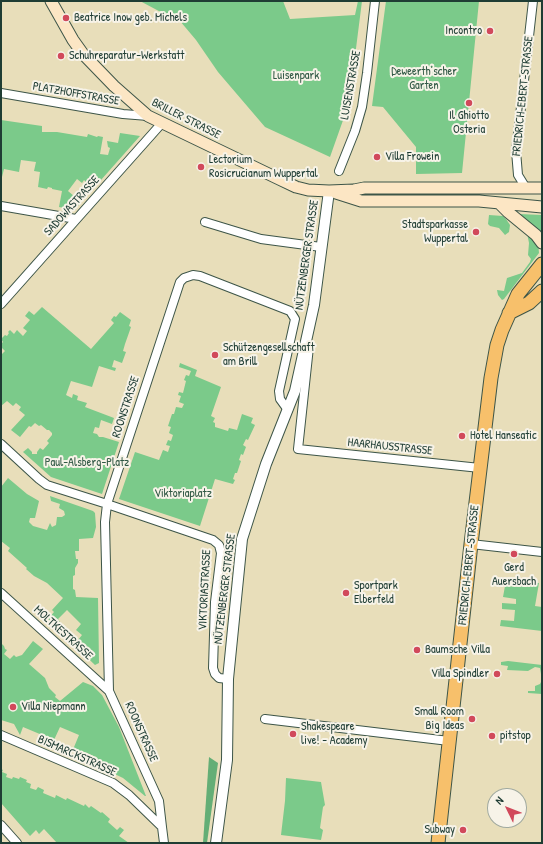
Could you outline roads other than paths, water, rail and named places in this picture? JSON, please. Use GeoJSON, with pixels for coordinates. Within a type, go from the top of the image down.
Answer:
{"type":"FeatureCollection","features":[{"type":"Feature","properties":{"kind":"main road","name":"BRILLER STRASSE"},"geometry":{"type":"LineString","coordinates":[[51,1],[72,40],[83,54],[114,86],[148,116],[279,179],[308,190],[329,191],[364,188],[542,188]]}},
{"type":"Feature","properties":{"kind":"main road"},"geometry":{"type":"LineString","coordinates":[[420,188],[420,201]]}},
{"type":"Feature","properties":{"kind":"main road","name":"BRILLER STRASSE"},"geometry":{"type":"LineString","coordinates":[[329,191],[361,201],[479,201],[542,207]]}},
{"type":"Feature","properties":{"kind":"main road"},"geometry":{"type":"LineString","coordinates":[[499,203],[536,235],[542,243]]}},
{"type":"Feature","properties":{"kind":"main road","name":"FRIEDRICH-EBERT-STRASSE"},"geometry":{"type":"LineString","coordinates":[[438,843],[491,378],[497,345],[518,294],[542,264]]}},
{"type":"Feature","properties":{"kind":"main road"},"geometry":{"type":"LineString","coordinates":[[510,313],[529,303],[542,291]]}},
{"type":"Feature","properties":{"kind":"street","name":"LUISENSTRASSE"},"geometry":{"type":"LineString","coordinates":[[339,171],[355,131],[362,107],[375,1]]}},
{"type":"Feature","properties":{"kind":"street","name":"FRIEDRICH-EBERT-STRASSE"},"geometry":{"type":"LineString","coordinates":[[526,188],[518,175],[516,151],[533,1]]}},
{"type":"Feature","properties":{"kind":"street","name":"PLATZHOFFSTRASSE"},"geometry":{"type":"LineString","coordinates":[[1,93],[123,114],[148,116]]}},
{"type":"Feature","properties":{"kind":"street","name":"SADOWASTRASSE"},"geometry":{"type":"LineString","coordinates":[[1,304],[162,123]]}},
{"type":"Feature","properties":{"kind":"street","name":"NÜTZENBERGER STRASSE"},"geometry":{"type":"LineString","coordinates":[[216,843],[227,760],[228,679],[242,539],[266,464],[288,410],[294,391],[316,290],[329,191]]}},
{"type":"Feature","properties":{"kind":"street"},"geometry":{"type":"LineString","coordinates":[[1,206],[76,220]]}},
{"type":"Feature","properties":{"kind":"street"},"geometry":{"type":"LineString","coordinates":[[205,222],[261,239],[321,247]]}},
{"type":"Feature","properties":{"kind":"street","name":"ROONSTRASSE"},"geometry":{"type":"LineString","coordinates":[[162,827],[159,801],[109,691],[105,522],[107,504],[180,282],[184,278],[193,274],[200,276],[290,311],[295,320],[278,391],[280,399],[288,410]]}},
{"type":"Feature","properties":{"kind":"street","name":"NÜTZENBERGER STRASSE"},"geometry":{"type":"LineString","coordinates":[[298,449],[310,323]]}},
{"type":"Feature","properties":{"kind":"street","name":"VIKTORIASTRASSE"},"geometry":{"type":"LineString","coordinates":[[1,444],[47,485],[213,540],[219,545],[221,553],[215,602],[213,668],[215,674],[219,678],[228,679]]}},
{"type":"Feature","properties":{"kind":"street","name":"HAARHAUSSTRASSE"},"geometry":{"type":"LineString","coordinates":[[298,449],[480,468]]}},
{"type":"Feature","properties":{"kind":"street"},"geometry":{"type":"LineString","coordinates":[[471,544],[542,552]]}},
{"type":"Feature","properties":{"kind":"street","name":"MOLTKESTRASSE"},"geometry":{"type":"LineString","coordinates":[[1,593],[109,691]]}},
{"type":"Feature","properties":{"kind":"street"},"geometry":{"type":"LineString","coordinates":[[265,719],[449,741]]}},
{"type":"Feature","properties":{"kind":"street","name":"BISMARCKSTRASSE"},"geometry":{"type":"LineString","coordinates":[[1,735],[113,783],[129,795],[162,827]]}},
{"type":"Feature","properties":{"kind":"street"},"geometry":{"type":"LineString","coordinates":[[1,825],[17,843]]}},
{"type":"Feature","properties":{"kind":"street"},"geometry":{"type":"LineString","coordinates":[[162,827],[164,843]]}},
{"type":"Feature","properties":{"kind":"place","name":"Beatrice Inow geb. Michels"},"geometry":{"type":"Point","coordinates":[66,18]}},
{"type":"Feature","properties":{"kind":"place","name":"Incontro"},"geometry":{"type":"Point","coordinates":[490,31]}},
{"type":"Feature","properties":{"kind":"place","name":"Schuhreparatur-Werkstatt"},"geometry":{"type":"Point","coordinates":[61,56]}},
{"type":"Feature","properties":{"kind":"place","name":"Il Ghiotto Osteria"},"geometry":{"type":"Point","coordinates":[469,103]}},
{"type":"Feature","properties":{"kind":"place","name":"Villa Frowein"},"geometry":{"type":"Point","coordinates":[377,157]}},
{"type":"Feature","properties":{"kind":"place","name":"Lectorium Rosicrucianum Wuppertal"},"geometry":{"type":"Point","coordinates":[201,167]}},
{"type":"Feature","properties":{"kind":"place","name":"Stadtsparkasse Wuppertal"},"geometry":{"type":"Point","coordinates":[476,232]}},
{"type":"Feature","properties":{"kind":"place","name":"Schützengesellschaft am Brill"},"geometry":{"type":"Point","coordinates":[215,355]}},
{"type":"Feature","properties":{"kind":"place","name":"Hotel Hanseatic"},"geometry":{"type":"Point","coordinates":[462,436]}},
{"type":"Feature","properties":{"kind":"place","name":"Gerd Auersbach"},"geometry":{"type":"Point","coordinates":[514,554]}},
{"type":"Feature","properties":{"kind":"place","name":"Sportpark Elberfeld"},"geometry":{"type":"Point","coordinates":[346,593]}},
{"type":"Feature","properties":{"kind":"place","name":"Baumsche Villa"},"geometry":{"type":"Point","coordinates":[417,650]}},
{"type":"Feature","properties":{"kind":"place","name":"Villa Spindler"},"geometry":{"type":"Point","coordinates":[497,674]}},
{"type":"Feature","properties":{"kind":"place","name":"Villa Niepmann"},"geometry":{"type":"Point","coordinates":[13,707]}},
{"type":"Feature","properties":{"kind":"place","name":"Small Room Big Ideas"},"geometry":{"type":"Point","coordinates":[472,719]}},
{"type":"Feature","properties":{"kind":"place","name":"Shakespeare live! - Academy"},"geometry":{"type":"Point","coordinates":[293,734]}},
{"type":"Feature","properties":{"kind":"place","name":"pitstop"},"geometry":{"type":"Point","coordinates":[492,736]}},
{"type":"Feature","properties":{"kind":"place","name":"Subway"},"geometry":{"type":"Point","coordinates":[463,830]}},
{"type":"Feature","properties":{"kind":"park label","name":"Luisenpark"},"geometry":{"type":"Point","coordinates":[296,76]}},
{"type":"Feature","properties":{"kind":"park label","name":"Deweerth’scher Garten"},"geometry":{"type":"Point","coordinates":[424,79]}},
{"type":"Feature","properties":{"kind":"park label","name":"Paul-Alsberg-Platz"},"geometry":{"type":"Point","coordinates":[87,463]}},
{"type":"Feature","properties":{"kind":"park label","name":"Viktoriaplatz"},"geometry":{"type":"Point","coordinates":[183,494]}}]}
